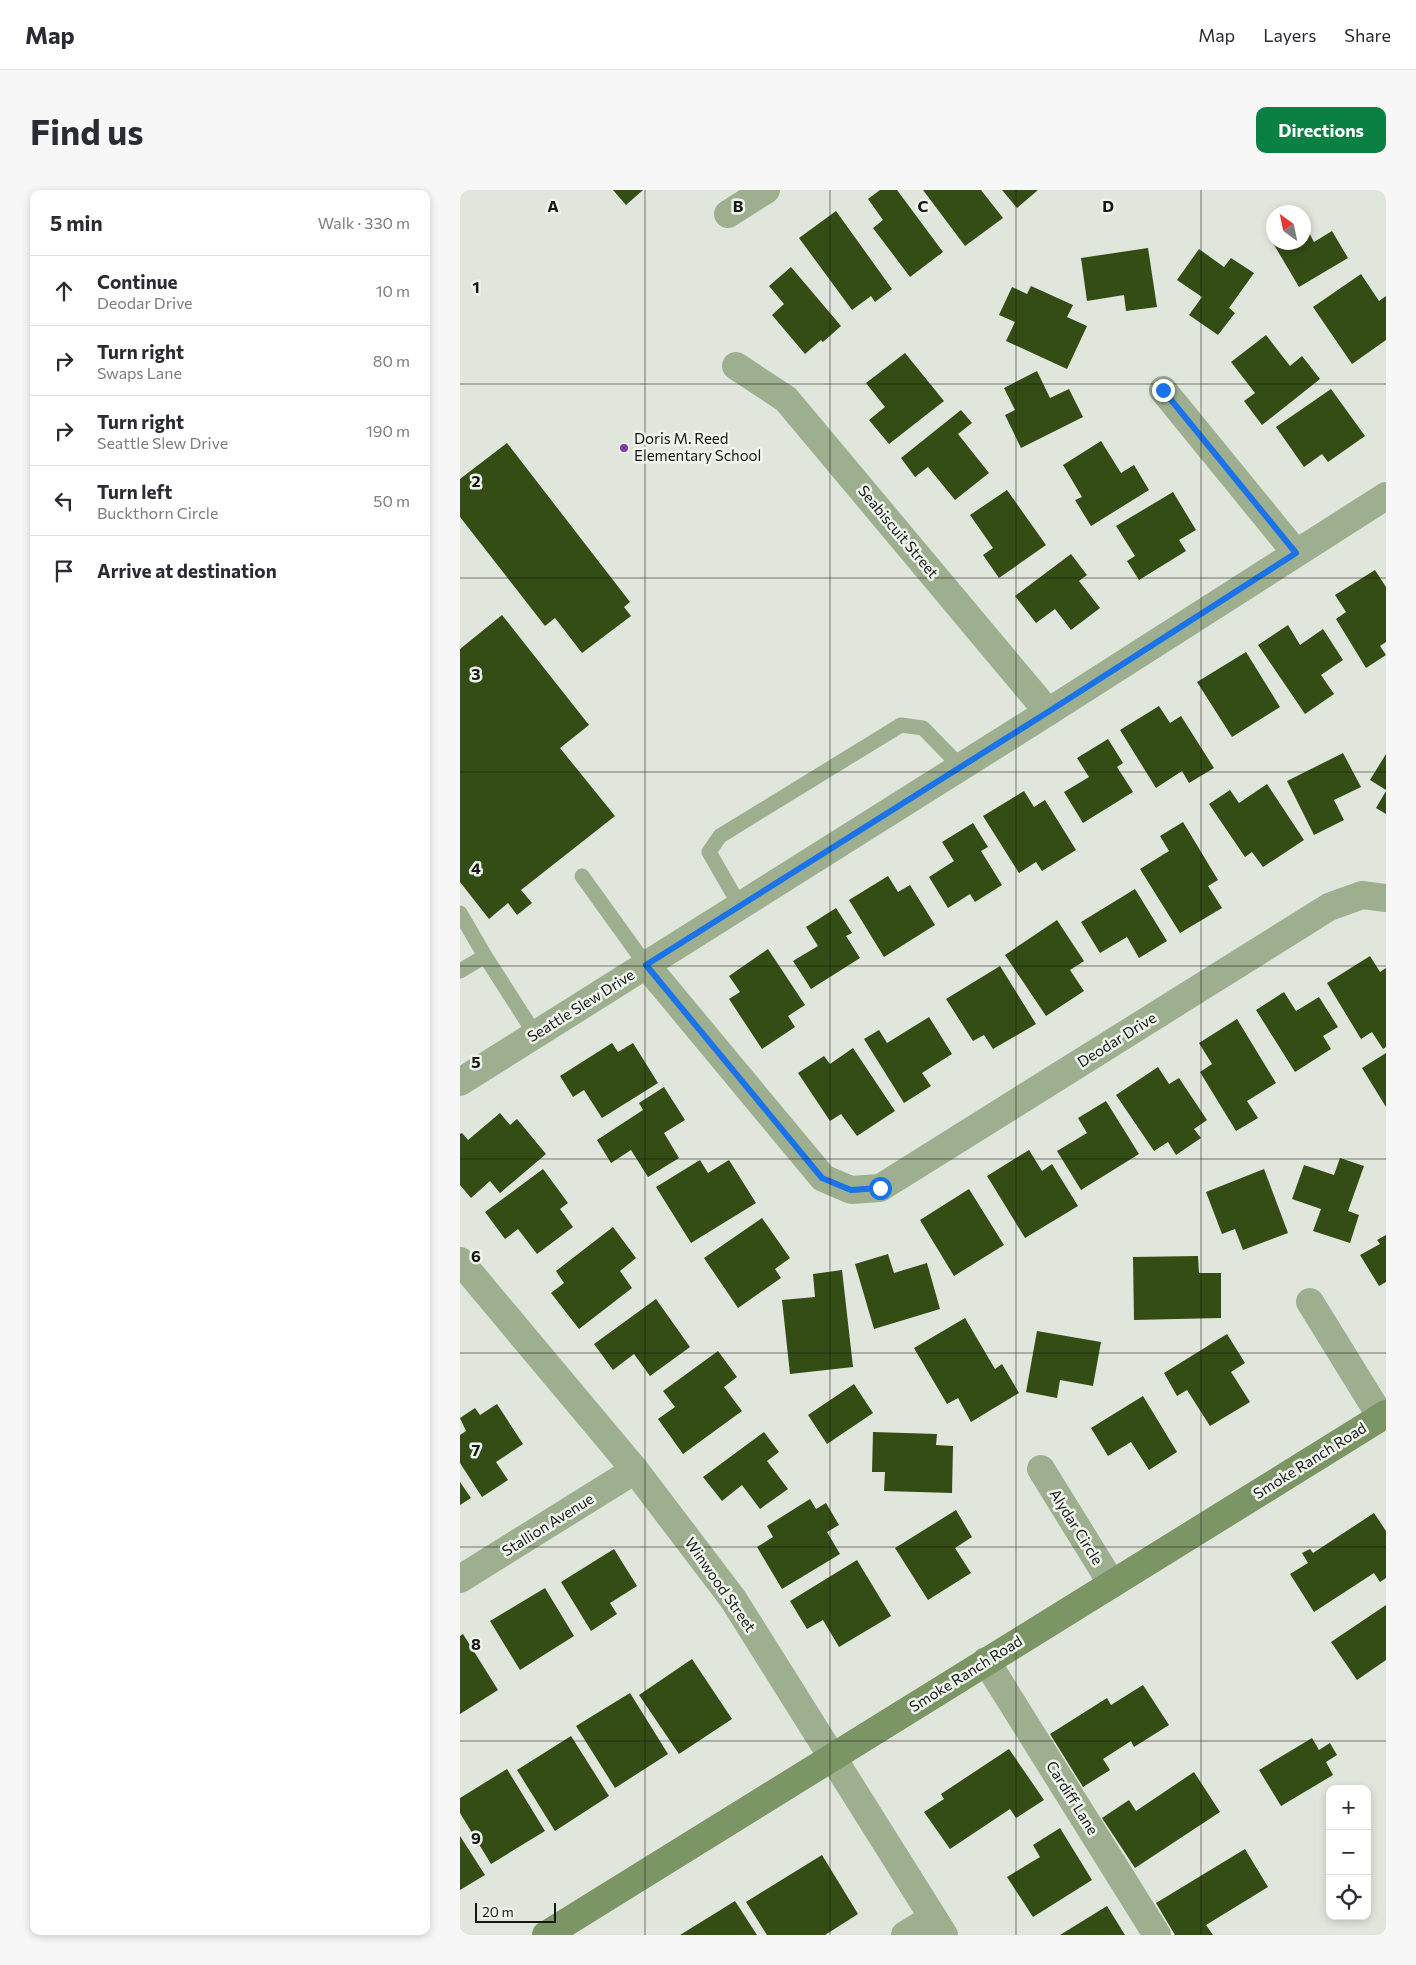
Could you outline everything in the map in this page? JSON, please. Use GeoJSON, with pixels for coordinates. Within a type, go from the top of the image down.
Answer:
{"type":"FeatureCollection","features":[{"type":"Feature","properties":{"kind":"main road","name":"Smoke Ranch Road"},"geometry":{"type":"LineString","coordinates":[[546,1935],[1384,1415]]}},
{"type":"Feature","properties":{"kind":"street"},"geometry":{"type":"LineString","coordinates":[[728,214],[766,190]]}},
{"type":"Feature","properties":{"kind":"street","name":"Seabiscuit Street"},"geometry":{"type":"LineString","coordinates":[[736,366],[786,399],[1048,712]]}},
{"type":"Feature","properties":{"kind":"street"},"geometry":{"type":"LineString","coordinates":[[1163,390],[1296,553]]}},
{"type":"Feature","properties":{"kind":"street","name":"Seattle Slew Drive"},"geometry":{"type":"LineString","coordinates":[[460,1082],[1048,712],[1386,496]]}},
{"type":"Feature","properties":{"kind":"street","name":"Deodar Drive"},"geometry":{"type":"LineString","coordinates":[[646,965],[822,1178],[851,1190],[880,1188],[1330,907],[1362,895],[1385,898]]}},
{"type":"Feature","properties":{"kind":"street","name":"Winwood Street"},"geometry":{"type":"LineString","coordinates":[[460,1261],[635,1470],[733,1599],[938,1926]]}},
{"type":"Feature","properties":{"kind":"street"},"geometry":{"type":"LineString","coordinates":[[1310,1302],[1384,1415]]}},
{"type":"Feature","properties":{"kind":"street","name":"Alydar Circle"},"geometry":{"type":"LineString","coordinates":[[1041,1469],[1112,1584]]}},
{"type":"Feature","properties":{"kind":"street","name":"Stallion Avenue"},"geometry":{"type":"LineString","coordinates":[[460,1579],[635,1470]]}},
{"type":"Feature","properties":{"kind":"street","name":"Cardiff Lane"},"geometry":{"type":"LineString","coordinates":[[986,1662],[1157,1935]]}},
{"type":"Feature","properties":{"kind":"street"},"geometry":{"type":"LineString","coordinates":[[905,1935],[938,1926]]}},
{"type":"Feature","properties":{"kind":"lane"},"geometry":{"type":"LineString","coordinates":[[740,906],[709,852],[720,836],[901,725],[923,728],[961,767]]}},
{"type":"Feature","properties":{"kind":"lane"},"geometry":{"type":"LineString","coordinates":[[582,876],[646,965]]}},
{"type":"Feature","properties":{"kind":"lane"},"geometry":{"type":"LineString","coordinates":[[460,913],[485,956],[536,1034]]}},
{"type":"Feature","properties":{"kind":"lane"},"geometry":{"type":"LineString","coordinates":[[460,971],[485,956]]}},
{"type":"Feature","properties":{"kind":"building"},"geometry":{"type":"Polygon","coordinates":[[[613,190],[643,190],[626,205],[613,190]]]}},
{"type":"Feature","properties":{"kind":"building"},"geometry":{"type":"Polygon","coordinates":[[[880,190],[897,190],[943,252],[910,277],[873,228],[883,220],[868,199],[880,190]]]}},
{"type":"Feature","properties":{"kind":"building"},"geometry":{"type":"Polygon","coordinates":[[[923,190],[981,190],[1003,218],[965,246],[923,190]]]}},
{"type":"Feature","properties":{"kind":"building"},"geometry":{"type":"Polygon","coordinates":[[[1002,190],[1038,190],[1017,208],[1002,190]]]}},
{"type":"Feature","properties":{"kind":"building"},"geometry":{"type":"Polygon","coordinates":[[[836,211],[892,289],[875,302],[871,296],[852,310],[799,238],[836,211]]]}},
{"type":"Feature","properties":{"kind":"building"},"geometry":{"type":"Polygon","coordinates":[[[1332,231],[1348,258],[1299,287],[1277,250],[1311,250],[1311,236],[1314,242],[1332,231]]]}},
{"type":"Feature","properties":{"kind":"building"},"geometry":{"type":"Polygon","coordinates":[[[1148,248],[1157,307],[1126,311],[1124,295],[1087,301],[1081,258],[1148,248]]]}},
{"type":"Feature","properties":{"kind":"building"},"geometry":{"type":"Polygon","coordinates":[[[1199,249],[1224,267],[1231,258],[1254,273],[1229,308],[1235,313],[1218,335],[1189,315],[1202,297],[1177,280],[1199,249]]]}},
{"type":"Feature","properties":{"kind":"building"},"geometry":{"type":"Polygon","coordinates":[[[791,267],[841,326],[823,342],[821,340],[805,354],[772,315],[784,304],[769,286],[791,267]]]}},
{"type":"Feature","properties":{"kind":"building"},"geometry":{"type":"Polygon","coordinates":[[[1361,274],[1379,301],[1386,296],[1386,340],[1352,364],[1313,307],[1361,274]]]}},
{"type":"Feature","properties":{"kind":"building"},"geometry":{"type":"Polygon","coordinates":[[[1031,286],[1073,305],[1067,317],[1087,326],[1067,369],[1006,341],[1015,322],[999,315],[1012,287],[1027,294],[1031,286]]]}},
{"type":"Feature","properties":{"kind":"building"},"geometry":{"type":"Polygon","coordinates":[[[1266,335],[1290,366],[1302,356],[1320,379],[1262,425],[1244,401],[1255,393],[1231,362],[1266,335]]]}},
{"type":"Feature","properties":{"kind":"building"},"geometry":{"type":"Polygon","coordinates":[[[905,353],[944,401],[889,444],[869,420],[885,407],[866,383],[905,353]]]}},
{"type":"Feature","properties":{"kind":"building"},"geometry":{"type":"Polygon","coordinates":[[[1037,371],[1050,398],[1069,389],[1083,417],[1021,448],[1005,415],[1015,410],[1004,388],[1037,371]]]}},
{"type":"Feature","properties":{"kind":"building"},"geometry":{"type":"Polygon","coordinates":[[[1331,389],[1365,436],[1328,462],[1322,454],[1304,467],[1276,427],[1331,389]]]}},
{"type":"Feature","properties":{"kind":"building"},"geometry":{"type":"Polygon","coordinates":[[[961,410],[972,423],[958,434],[989,473],[955,500],[928,467],[915,477],[901,458],[961,410]]]}},
{"type":"Feature","properties":{"kind":"building"},"geometry":{"type":"Polygon","coordinates":[[[1101,441],[1121,473],[1134,465],[1149,490],[1091,526],[1075,500],[1082,497],[1063,465],[1101,441]]]}},
{"type":"Feature","properties":{"kind":"building"},"geometry":{"type":"Polygon","coordinates":[[[507,443],[630,602],[624,607],[631,616],[582,653],[555,618],[545,626],[460,517],[460,479],[507,443]]]}},
{"type":"Feature","properties":{"kind":"building"},"geometry":{"type":"Polygon","coordinates":[[[1007,490],[1046,545],[999,578],[983,555],[993,548],[970,515],[1007,490]]]}},
{"type":"Feature","properties":{"kind":"building"},"geometry":{"type":"Polygon","coordinates":[[[1173,492],[1196,530],[1179,540],[1186,551],[1139,580],[1127,561],[1135,556],[1116,526],[1173,492]]]}},
{"type":"Feature","properties":{"kind":"building"},"geometry":{"type":"Polygon","coordinates":[[[1071,554],[1087,575],[1079,581],[1100,608],[1071,630],[1055,609],[1036,623],[1015,596],[1071,554]]]}},
{"type":"Feature","properties":{"kind":"building"},"geometry":{"type":"Polygon","coordinates":[[[1375,570],[1386,587],[1386,642],[1380,646],[1386,655],[1366,668],[1336,619],[1346,612],[1335,595],[1375,570]]]}},
{"type":"Feature","properties":{"kind":"building"},"geometry":{"type":"Polygon","coordinates":[[[502,615],[589,725],[560,748],[615,816],[521,890],[532,903],[517,915],[508,903],[489,919],[460,882],[460,649],[502,615]]]}},
{"type":"Feature","properties":{"kind":"building"},"geometry":{"type":"Polygon","coordinates":[[[1288,625],[1300,645],[1323,629],[1343,660],[1321,675],[1334,694],[1305,714],[1258,645],[1288,625]]]}},
{"type":"Feature","properties":{"kind":"building"},"geometry":{"type":"Polygon","coordinates":[[[1246,652],[1280,707],[1232,737],[1197,682],[1246,652]]]}},
{"type":"Feature","properties":{"kind":"building"},"geometry":{"type":"Polygon","coordinates":[[[1159,706],[1170,723],[1181,716],[1214,768],[1189,783],[1182,771],[1156,788],[1120,730],[1159,706]]]}},
{"type":"Feature","properties":{"kind":"building"},"geometry":{"type":"Polygon","coordinates":[[[1108,739],[1123,763],[1117,767],[1133,792],[1083,823],[1064,792],[1089,777],[1077,758],[1108,739]]]}},
{"type":"Feature","properties":{"kind":"building"},"geometry":{"type":"Polygon","coordinates":[[[1343,753],[1361,787],[1334,800],[1344,820],[1314,835],[1287,781],[1343,753]]]}},
{"type":"Feature","properties":{"kind":"building"},"geometry":{"type":"Polygon","coordinates":[[[1386,754],[1386,790],[1370,780],[1386,754]]]}},
{"type":"Feature","properties":{"kind":"building"},"geometry":{"type":"Polygon","coordinates":[[[1267,784],[1304,840],[1263,867],[1252,852],[1245,857],[1209,804],[1230,790],[1239,803],[1267,784]]]}},
{"type":"Feature","properties":{"kind":"building"},"geometry":{"type":"Polygon","coordinates":[[[1024,791],[1034,807],[1045,800],[1076,850],[1042,871],[1036,862],[1019,873],[983,816],[1024,791]]]}},
{"type":"Feature","properties":{"kind":"building"},"geometry":{"type":"Polygon","coordinates":[[[1386,791],[1386,814],[1376,808],[1386,791]]]}},
{"type":"Feature","properties":{"kind":"building"},"geometry":{"type":"Polygon","coordinates":[[[1183,822],[1218,880],[1208,886],[1222,908],[1180,933],[1140,869],[1169,851],[1160,836],[1183,822]]]}},
{"type":"Feature","properties":{"kind":"building"},"geometry":{"type":"Polygon","coordinates":[[[973,823],[988,847],[981,851],[1002,885],[975,902],[970,894],[948,908],[929,877],[954,861],[942,842],[973,823]]]}},
{"type":"Feature","properties":{"kind":"building"},"geometry":{"type":"Polygon","coordinates":[[[888,876],[898,892],[910,885],[935,925],[884,957],[849,900],[888,876]]]}},
{"type":"Feature","properties":{"kind":"building"},"geometry":{"type":"Polygon","coordinates":[[[1135,889],[1167,941],[1139,958],[1127,937],[1100,953],[1081,922],[1135,889]]]}},
{"type":"Feature","properties":{"kind":"building"},"geometry":{"type":"Polygon","coordinates":[[[836,908],[852,933],[846,936],[860,958],[811,989],[793,961],[818,946],[806,927],[836,908]]]}},
{"type":"Feature","properties":{"kind":"building"},"geometry":{"type":"Polygon","coordinates":[[[1057,920],[1084,961],[1070,970],[1084,991],[1046,1016],[1005,955],[1057,920]]]}},
{"type":"Feature","properties":{"kind":"building"},"geometry":{"type":"Polygon","coordinates":[[[768,949],[805,1005],[788,1016],[795,1027],[762,1049],[729,999],[740,992],[729,976],[768,949]]]}},
{"type":"Feature","properties":{"kind":"building"},"geometry":{"type":"Polygon","coordinates":[[[1370,956],[1380,972],[1386,968],[1386,1047],[1383,1049],[1372,1032],[1361,1039],[1327,983],[1370,956]]]}},
{"type":"Feature","properties":{"kind":"building"},"geometry":{"type":"Polygon","coordinates":[[[1000,966],[1036,1024],[993,1049],[984,1035],[973,1041],[946,999],[1000,966]]]}},
{"type":"Feature","properties":{"kind":"building"},"geometry":{"type":"Polygon","coordinates":[[[1284,992],[1296,1011],[1319,997],[1338,1027],[1323,1036],[1331,1049],[1295,1072],[1256,1010],[1284,992]]]}},
{"type":"Feature","properties":{"kind":"building"},"geometry":{"type":"Polygon","coordinates":[[[929,1017],[952,1054],[922,1073],[931,1086],[904,1103],[864,1039],[879,1030],[887,1043],[929,1017]]]}},
{"type":"Feature","properties":{"kind":"building"},"geometry":{"type":"Polygon","coordinates":[[[1237,1019],[1276,1083],[1247,1101],[1258,1118],[1236,1131],[1200,1072],[1212,1064],[1199,1043],[1237,1019]]]}},
{"type":"Feature","properties":{"kind":"building"},"geometry":{"type":"Polygon","coordinates":[[[612,1043],[618,1052],[633,1043],[658,1083],[602,1118],[584,1090],[573,1097],[560,1076],[612,1043]]]}},
{"type":"Feature","properties":{"kind":"building"},"geometry":{"type":"Polygon","coordinates":[[[853,1048],[895,1111],[857,1136],[841,1114],[830,1121],[798,1073],[824,1056],[830,1064],[853,1048]]]}},
{"type":"Feature","properties":{"kind":"building"},"geometry":{"type":"Polygon","coordinates":[[[1386,1053],[1386,1107],[1362,1068],[1386,1053]]]}},
{"type":"Feature","properties":{"kind":"building"},"geometry":{"type":"Polygon","coordinates":[[[1158,1067],[1169,1084],[1179,1078],[1207,1120],[1194,1129],[1201,1138],[1176,1155],[1168,1142],[1154,1151],[1116,1095],[1158,1067]]]}},
{"type":"Feature","properties":{"kind":"building"},"geometry":{"type":"Polygon","coordinates":[[[664,1087],[685,1120],[664,1133],[679,1158],[648,1177],[631,1150],[611,1163],[597,1140],[643,1110],[639,1103],[664,1087]]]}},
{"type":"Feature","properties":{"kind":"building"},"geometry":{"type":"Polygon","coordinates":[[[1106,1101],[1139,1154],[1081,1190],[1057,1151],[1087,1133],[1078,1118],[1106,1101]]]}},
{"type":"Feature","properties":{"kind":"building"},"geometry":{"type":"Polygon","coordinates":[[[500,1113],[510,1125],[517,1119],[546,1154],[500,1193],[490,1181],[471,1198],[460,1185],[460,1134],[462,1133],[468,1140],[500,1113]]]}},
{"type":"Feature","properties":{"kind":"building"},"geometry":{"type":"Polygon","coordinates":[[[1029,1150],[1042,1171],[1052,1164],[1078,1206],[1025,1238],[987,1176],[1029,1150]]]}},
{"type":"Feature","properties":{"kind":"building"},"geometry":{"type":"Polygon","coordinates":[[[1340,1158],[1364,1166],[1348,1211],[1359,1215],[1350,1243],[1313,1231],[1321,1209],[1292,1199],[1304,1165],[1334,1175],[1340,1158]]]}},
{"type":"Feature","properties":{"kind":"building"},"geometry":{"type":"Polygon","coordinates":[[[700,1160],[708,1173],[729,1160],[756,1203],[691,1243],[656,1187],[700,1160]]]}},
{"type":"Feature","properties":{"kind":"building"},"geometry":{"type":"Polygon","coordinates":[[[543,1169],[568,1203],[560,1209],[573,1227],[537,1254],[518,1229],[505,1239],[485,1212],[543,1169]]]}},
{"type":"Feature","properties":{"kind":"building"},"geometry":{"type":"Polygon","coordinates":[[[1264,1169],[1288,1233],[1243,1250],[1235,1229],[1222,1234],[1206,1192],[1264,1169]]]}},
{"type":"Feature","properties":{"kind":"building"},"geometry":{"type":"Polygon","coordinates":[[[969,1189],[1004,1245],[954,1276],[920,1220],[969,1189]]]}},
{"type":"Feature","properties":{"kind":"building"},"geometry":{"type":"Polygon","coordinates":[[[762,1218],[790,1258],[775,1269],[781,1278],[738,1308],[704,1258],[762,1218]]]}},
{"type":"Feature","properties":{"kind":"building"},"geometry":{"type":"Polygon","coordinates":[[[613,1227],[636,1258],[620,1271],[632,1288],[579,1329],[551,1293],[564,1283],[556,1271],[613,1227]]]}},
{"type":"Feature","properties":{"kind":"building"},"geometry":{"type":"Polygon","coordinates":[[[1386,1235],[1386,1282],[1379,1286],[1360,1255],[1380,1244],[1377,1240],[1386,1235]]]}},
{"type":"Feature","properties":{"kind":"building"},"geometry":{"type":"Polygon","coordinates":[[[888,1254],[894,1273],[927,1263],[940,1309],[874,1329],[855,1264],[888,1254]]]}},
{"type":"Feature","properties":{"kind":"building"},"geometry":{"type":"Polygon","coordinates":[[[1198,1256],[1199,1273],[1221,1273],[1221,1318],[1134,1320],[1133,1257],[1198,1256]]]}},
{"type":"Feature","properties":{"kind":"building"},"geometry":{"type":"Polygon","coordinates":[[[842,1270],[853,1367],[790,1374],[782,1300],[815,1297],[813,1274],[842,1270]]]}},
{"type":"Feature","properties":{"kind":"building"},"geometry":{"type":"Polygon","coordinates":[[[656,1299],[690,1347],[650,1376],[634,1354],[613,1370],[594,1344],[656,1299]]]}},
{"type":"Feature","properties":{"kind":"building"},"geometry":{"type":"Polygon","coordinates":[[[965,1318],[995,1369],[1002,1364],[1019,1393],[971,1422],[958,1398],[947,1404],[914,1348],[965,1318]]]}},
{"type":"Feature","properties":{"kind":"building"},"geometry":{"type":"Polygon","coordinates":[[[1037,1331],[1101,1342],[1093,1386],[1060,1380],[1057,1398],[1026,1392],[1037,1331]]]}},
{"type":"Feature","properties":{"kind":"building"},"geometry":{"type":"Polygon","coordinates":[[[1227,1334],[1245,1363],[1231,1372],[1250,1402],[1210,1426],[1187,1390],[1177,1396],[1164,1373],[1227,1334]]]}},
{"type":"Feature","properties":{"kind":"building"},"geometry":{"type":"Polygon","coordinates":[[[718,1351],[737,1377],[724,1387],[742,1411],[683,1454],[658,1419],[675,1407],[663,1391],[718,1351]]]}},
{"type":"Feature","properties":{"kind":"building"},"geometry":{"type":"Polygon","coordinates":[[[854,1384],[873,1413],[827,1444],[808,1415],[854,1384]]]}},
{"type":"Feature","properties":{"kind":"building"},"geometry":{"type":"Polygon","coordinates":[[[1143,1396],[1177,1452],[1149,1470],[1131,1442],[1108,1456],[1091,1428],[1143,1396]]]}},
{"type":"Feature","properties":{"kind":"building"},"geometry":{"type":"Polygon","coordinates":[[[497,1404],[523,1444],[496,1462],[508,1480],[482,1497],[460,1463],[460,1435],[466,1431],[460,1418],[475,1408],[480,1415],[497,1404]]]}},
{"type":"Feature","properties":{"kind":"building"},"geometry":{"type":"Polygon","coordinates":[[[764,1432],[779,1452],[767,1461],[788,1489],[760,1509],[742,1485],[722,1501],[703,1477],[764,1432]]]}},
{"type":"Feature","properties":{"kind":"building"},"geometry":{"type":"Polygon","coordinates":[[[873,1432],[937,1434],[936,1445],[953,1446],[952,1493],[884,1491],[885,1472],[872,1472],[873,1432]]]}},
{"type":"Feature","properties":{"kind":"building"},"geometry":{"type":"Polygon","coordinates":[[[460,1482],[471,1498],[460,1505],[460,1482]]]}},
{"type":"Feature","properties":{"kind":"building"},"geometry":{"type":"Polygon","coordinates":[[[810,1499],[816,1509],[826,1503],[839,1525],[827,1532],[840,1554],[782,1589],[757,1547],[773,1537],[767,1526],[810,1499]]]}},
{"type":"Feature","properties":{"kind":"building"},"geometry":{"type":"Polygon","coordinates":[[[956,1510],[972,1537],[955,1548],[971,1573],[928,1600],[895,1548],[956,1510]]]}},
{"type":"Feature","properties":{"kind":"building"},"geometry":{"type":"Polygon","coordinates":[[[1374,1513],[1386,1531],[1386,1578],[1380,1582],[1374,1573],[1314,1612],[1290,1574],[1308,1563],[1302,1553],[1310,1549],[1313,1553],[1374,1513]]]}},
{"type":"Feature","properties":{"kind":"building"},"geometry":{"type":"Polygon","coordinates":[[[614,1549],[637,1586],[610,1603],[617,1614],[591,1631],[561,1582],[614,1549]]]}},
{"type":"Feature","properties":{"kind":"building"},"geometry":{"type":"Polygon","coordinates":[[[857,1560],[891,1616],[839,1647],[823,1620],[807,1629],[790,1601],[857,1560]]]}},
{"type":"Feature","properties":{"kind":"building"},"geometry":{"type":"Polygon","coordinates":[[[545,1588],[574,1636],[520,1670],[490,1621],[545,1588]]]}},
{"type":"Feature","properties":{"kind":"building"},"geometry":{"type":"Polygon","coordinates":[[[1386,1605],[1386,1660],[1357,1680],[1331,1642],[1386,1605]]]}},
{"type":"Feature","properties":{"kind":"building"},"geometry":{"type":"Polygon","coordinates":[[[463,1634],[498,1690],[460,1714],[460,1636],[463,1634]]]}},
{"type":"Feature","properties":{"kind":"building"},"geometry":{"type":"Polygon","coordinates":[[[692,1659],[732,1719],[679,1754],[639,1695],[692,1659]]]}},
{"type":"Feature","properties":{"kind":"building"},"geometry":{"type":"Polygon","coordinates":[[[1143,1685],[1169,1725],[1134,1747],[1131,1741],[1103,1759],[1110,1770],[1083,1787],[1050,1734],[1107,1698],[1111,1705],[1143,1685]]]}},
{"type":"Feature","properties":{"kind":"building"},"geometry":{"type":"Polygon","coordinates":[[[630,1693],[668,1754],[615,1788],[576,1726],[630,1693]]]}},
{"type":"Feature","properties":{"kind":"building"},"geometry":{"type":"Polygon","coordinates":[[[571,1736],[609,1796],[555,1831],[517,1770],[571,1736]]]}},
{"type":"Feature","properties":{"kind":"building"},"geometry":{"type":"Polygon","coordinates":[[[1312,1738],[1319,1750],[1330,1743],[1337,1755],[1326,1762],[1333,1775],[1281,1806],[1259,1770],[1312,1738]]]}},
{"type":"Feature","properties":{"kind":"building"},"geometry":{"type":"Polygon","coordinates":[[[1009,1749],[1044,1800],[1016,1818],[1010,1809],[950,1849],[924,1812],[944,1799],[941,1794],[1009,1749]]]}},
{"type":"Feature","properties":{"kind":"building"},"geometry":{"type":"Polygon","coordinates":[[[507,1769],[545,1831],[491,1864],[460,1813],[460,1798],[507,1769]]]}},
{"type":"Feature","properties":{"kind":"building"},"geometry":{"type":"Polygon","coordinates":[[[1194,1772],[1220,1812],[1135,1868],[1102,1818],[1129,1800],[1136,1811],[1194,1772]]]}},
{"type":"Feature","properties":{"kind":"building"},"geometry":{"type":"Polygon","coordinates":[[[1060,1828],[1092,1880],[1033,1917],[1007,1877],[1040,1857],[1033,1845],[1060,1828]]]}},
{"type":"Feature","properties":{"kind":"building"},"geometry":{"type":"Polygon","coordinates":[[[460,1836],[485,1875],[460,1890],[460,1836]]]}},
{"type":"Feature","properties":{"kind":"building"},"geometry":{"type":"Polygon","coordinates":[[[1245,1849],[1268,1887],[1206,1925],[1213,1935],[1175,1935],[1156,1903],[1245,1849]]]}},
{"type":"Feature","properties":{"kind":"building"},"geometry":{"type":"Polygon","coordinates":[[[822,1855],[858,1914],[825,1935],[767,1935],[746,1902],[822,1855]]]}},
{"type":"Feature","properties":{"kind":"building"},"geometry":{"type":"Polygon","coordinates":[[[735,1901],[757,1935],[680,1935],[735,1901]]]}},
{"type":"Feature","properties":{"kind":"building"},"geometry":{"type":"Polygon","coordinates":[[[1107,1906],[1125,1935],[1060,1935],[1107,1906]]]}},
{"type":"Feature","properties":{"kind":"place","name":"Doris M. Reed Elementary School"},"geometry":{"type":"Point","coordinates":[624,448]}},
{"type":"Feature","properties":{"kind":"route"},"geometry":{"type":"LineString","coordinates":[[880,1188],[851,1190],[822,1178],[646,965],[1048,712],[1296,553],[1163,390]]}}]}
